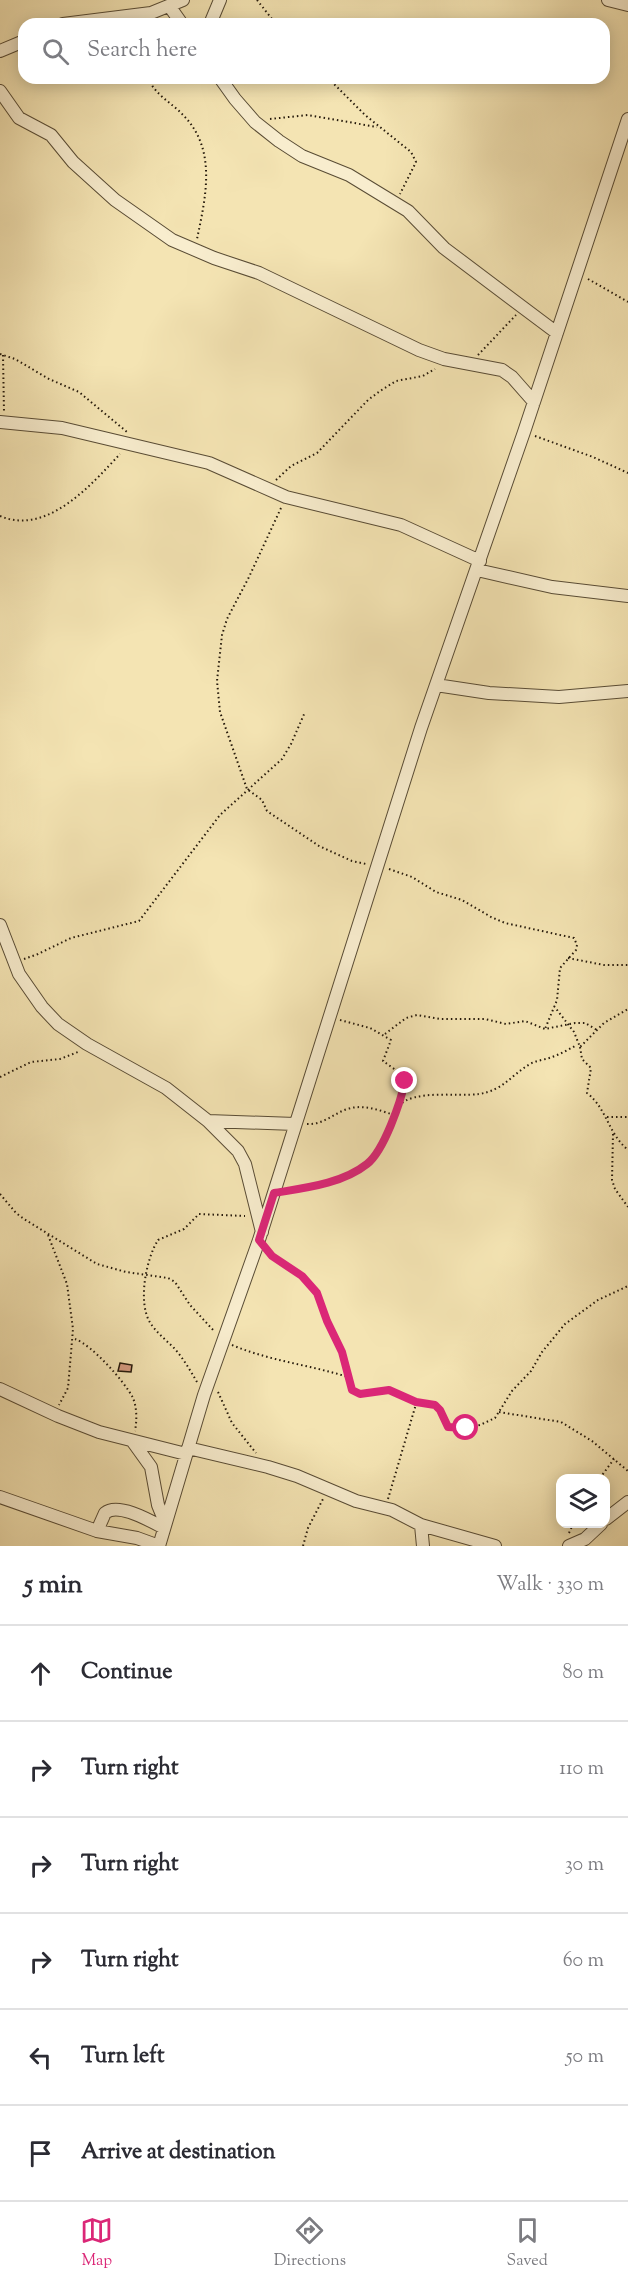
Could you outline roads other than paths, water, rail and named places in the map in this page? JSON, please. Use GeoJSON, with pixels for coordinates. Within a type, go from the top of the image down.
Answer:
{"type":"FeatureCollection","features":[{"type":"Feature","properties":{"kind":"street"},"geometry":{"type":"LineString","coordinates":[[110,18],[150,13],[183,0]]}},
{"type":"Feature","properties":{"kind":"street"},"geometry":{"type":"LineString","coordinates":[[212,18],[220,0]]}},
{"type":"Feature","properties":{"kind":"street"},"geometry":{"type":"LineString","coordinates":[[608,0],[628,5]]}},
{"type":"Feature","properties":{"kind":"street"},"geometry":{"type":"LineString","coordinates":[[170,7],[178,18]]}},
{"type":"Feature","properties":{"kind":"street"},"geometry":{"type":"LineString","coordinates":[[0,51],[18,43]]}},
{"type":"Feature","properties":{"kind":"street"},"geometry":{"type":"LineString","coordinates":[[224,84],[255,122],[279,141],[302,156],[349,175],[395,202],[416,218],[444,248],[557,333]]}},
{"type":"Feature","properties":{"kind":"street"},"geometry":{"type":"LineString","coordinates":[[0,90],[19,118],[51,135],[73,162],[115,200],[172,240],[259,273],[410,346],[444,358],[502,370],[512,377],[534,402]]}},
{"type":"Feature","properties":{"kind":"street"},"geometry":{"type":"LineString","coordinates":[[0,1497],[97,1531],[137,1538],[159,1546],[210,1376],[260,1236],[328,1017],[436,685],[524,432],[628,119]]}},
{"type":"Feature","properties":{"kind":"street"},"geometry":{"type":"LineString","coordinates":[[2,418],[131,440],[209,463],[286,496],[401,525],[478,565],[552,587],[628,596]]}},
{"type":"Feature","properties":{"kind":"street"},"geometry":{"type":"LineString","coordinates":[[436,685],[489,693],[559,697],[628,691]]}},
{"type":"Feature","properties":{"kind":"street"},"geometry":{"type":"LineString","coordinates":[[0,925],[20,974],[42,1007],[58,1024],[87,1044],[166,1088],[208,1121],[238,1151],[245,1164],[260,1236]]}},
{"type":"Feature","properties":{"kind":"street"},"geometry":{"type":"LineString","coordinates":[[208,1121],[295,1122]]}},
{"type":"Feature","properties":{"kind":"street"},"geometry":{"type":"LineString","coordinates":[[0,1389],[58,1416],[133,1442],[268,1467],[356,1501],[386,1507],[421,1525],[495,1546]]}},
{"type":"Feature","properties":{"kind":"street"},"geometry":{"type":"LineString","coordinates":[[133,1442],[151,1467],[158,1505],[165,1525]]}},
{"type":"Feature","properties":{"kind":"street"},"geometry":{"type":"LineString","coordinates":[[610,1516],[628,1502]]}},
{"type":"Feature","properties":{"kind":"street"},"geometry":{"type":"LineString","coordinates":[[97,1531],[105,1514],[114,1509],[165,1525]]}},
{"type":"Feature","properties":{"kind":"street"},"geometry":{"type":"LineString","coordinates":[[421,1525],[423,1546]]}},
{"type":"Feature","properties":{"kind":"street"},"geometry":{"type":"LineString","coordinates":[[569,1546],[584,1542],[597,1528]]}}]}
